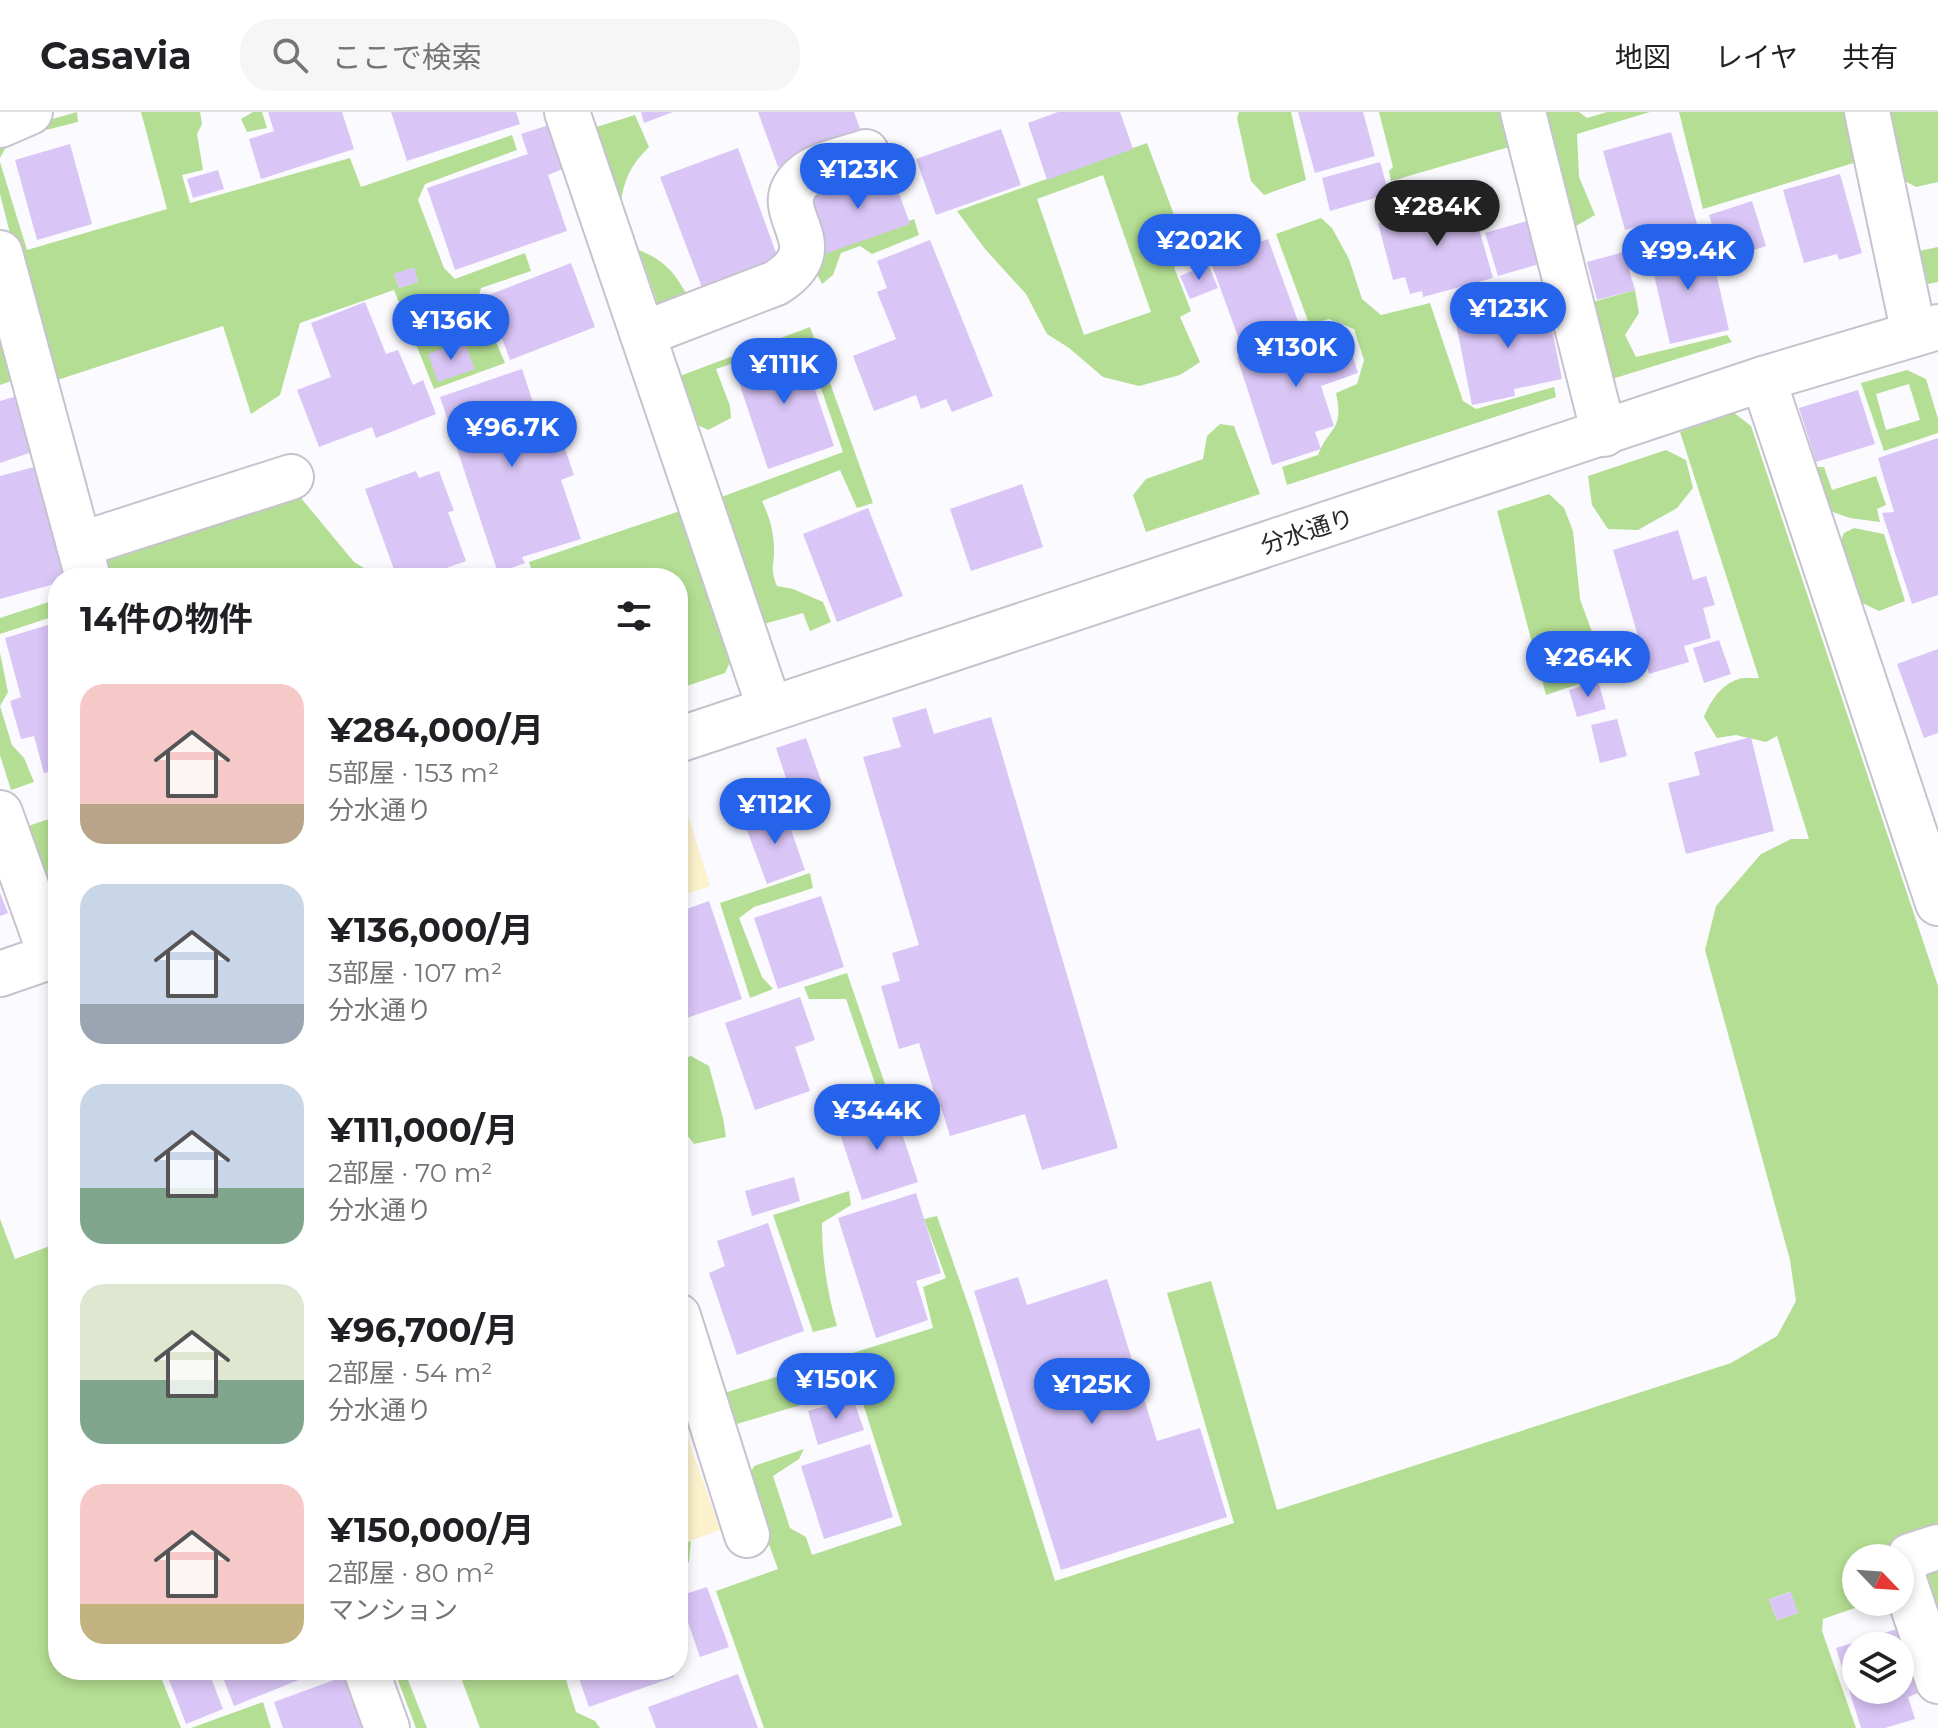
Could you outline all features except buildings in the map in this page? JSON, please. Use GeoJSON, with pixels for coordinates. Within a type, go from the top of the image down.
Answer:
{"type":"FeatureCollection","features":[{"type":"Feature","properties":{"kind":"street"},"geometry":{"type":"LineString","coordinates":[[0,125],[30,112]]}},
{"type":"Feature","properties":{"kind":"street"},"geometry":{"type":"LineString","coordinates":[[567,112],[770,709]]}},
{"type":"Feature","properties":{"kind":"street"},"geometry":{"type":"LineString","coordinates":[[1523,112],[1604,434]]}},
{"type":"Feature","properties":{"kind":"street"},"geometry":{"type":"LineString","coordinates":[[1867,112],[1930,336]]}},
{"type":"Feature","properties":{"kind":"street"},"geometry":{"type":"LineString","coordinates":[[643,334],[792,274],[802,261],[804,243],[791,211],[792,192],[803,177],[819,168],[866,152]]}},
{"type":"Feature","properties":{"kind":"street"},"geometry":{"type":"LineString","coordinates":[[0,253],[84,561],[291,477]]}},
{"type":"Feature","properties":{"kind":"street","name":"分水通り"},"geometry":{"type":"LineString","coordinates":[[688,737],[1763,379],[1930,336]]}},
{"type":"Feature","properties":{"kind":"street"},"geometry":{"type":"LineString","coordinates":[[1763,379],[1938,903]]}},
{"type":"Feature","properties":{"kind":"street"},"geometry":{"type":"LineString","coordinates":[[0,813],[48,937]]}},
{"type":"Feature","properties":{"kind":"street"},"geometry":{"type":"LineString","coordinates":[[0,974],[48,957]]}},
{"type":"Feature","properties":{"kind":"street"},"geometry":{"type":"LineString","coordinates":[[688,1348],[747,1535]]}},
{"type":"Feature","properties":{"kind":"street"},"geometry":{"type":"LineString","coordinates":[[1938,1547],[1910,1556],[1902,1574],[1938,1681]]}},
{"type":"Feature","properties":{"kind":"street"},"geometry":{"type":"LineString","coordinates":[[370,1680],[387,1728]]}},
{"type":"Feature","properties":{"kind":"green space"},"geometry":{"type":"Polygon","coordinates":[[[77,112],[78,122],[10,139],[0,158],[0,140],[11,131],[77,112]]]}},
{"type":"Feature","properties":{"kind":"green space"},"geometry":{"type":"Polygon","coordinates":[[[141,112],[200,112],[202,124],[197,134],[203,170],[182,175],[190,203],[350,158],[361,187],[512,135],[517,150],[425,184],[418,200],[444,268],[455,279],[525,253],[531,271],[481,288],[478,299],[505,363],[434,389],[394,290],[300,323],[280,395],[251,414],[223,326],[48,383],[0,194],[0,162],[27,250],[167,209],[141,112]],[[414,268],[394,274],[399,288],[418,282],[414,268]]]}},
{"type":"Feature","properties":{"kind":"green space"},"geometry":{"type":"Polygon","coordinates":[[[253,112],[262,112],[267,128],[247,132],[241,119],[253,112]]]}},
{"type":"Feature","properties":{"kind":"green space"},"geometry":{"type":"Polygon","coordinates":[[[1239,112],[1291,112],[1306,180],[1264,195],[1251,181],[1237,118],[1239,112]]]}},
{"type":"Feature","properties":{"kind":"green space"},"geometry":{"type":"Polygon","coordinates":[[[1379,112],[1507,112],[1516,145],[1391,181],[1389,171],[1393,167],[1379,112]]]}},
{"type":"Feature","properties":{"kind":"green space"},"geometry":{"type":"Polygon","coordinates":[[[1546,112],[1579,112],[1587,118],[1607,112],[1650,112],[1577,134],[1579,177],[1595,215],[1576,226],[1546,112]]]}},
{"type":"Feature","properties":{"kind":"green space"},"geometry":{"type":"Polygon","coordinates":[[[1679,112],[1849,112],[1860,161],[1703,209],[1679,112]]]}},
{"type":"Feature","properties":{"kind":"green space"},"geometry":{"type":"Polygon","coordinates":[[[1887,112],[1938,112],[1938,182],[1916,187],[1901,179],[1887,112]]]}},
{"type":"Feature","properties":{"kind":"green space"},"geometry":{"type":"Polygon","coordinates":[[[635,115],[649,147],[629,174],[621,206],[593,128],[635,115]]]}},
{"type":"Feature","properties":{"kind":"green space"},"geometry":{"type":"Polygon","coordinates":[[[1147,143],[1191,260],[1174,267],[1191,311],[1180,317],[1200,362],[1180,375],[1139,386],[1103,377],[1047,334],[1026,294],[985,249],[957,211],[1147,143]],[[1103,175],[1037,199],[1084,335],[1151,312],[1103,175]]]}},
{"type":"Feature","properties":{"kind":"green space"},"geometry":{"type":"Polygon","coordinates":[[[1321,218],[1332,228],[1349,259],[1362,299],[1381,315],[1430,303],[1463,401],[1476,409],[1554,387],[1556,397],[1287,485],[1282,467],[1318,455],[1337,421],[1336,393],[1357,384],[1364,360],[1354,329],[1329,319],[1315,323],[1308,321],[1276,234],[1321,218]]]}},
{"type":"Feature","properties":{"kind":"green space"},"geometry":{"type":"Polygon","coordinates":[[[914,219],[919,235],[872,254],[860,246],[841,253],[833,275],[822,284],[818,276],[818,263],[828,251],[914,219]]]}},
{"type":"Feature","properties":{"kind":"green space"},"geometry":{"type":"Polygon","coordinates":[[[1938,247],[1938,282],[1928,284],[1919,251],[1938,247]]]}},
{"type":"Feature","properties":{"kind":"green space"},"geometry":{"type":"Polygon","coordinates":[[[639,250],[670,270],[691,302],[661,313],[639,250]]]}},
{"type":"Feature","properties":{"kind":"green space"},"geometry":{"type":"Polygon","coordinates":[[[0,283],[20,378],[0,385],[0,283]]]}},
{"type":"Feature","properties":{"kind":"green space"},"geometry":{"type":"Polygon","coordinates":[[[1635,290],[1639,313],[1625,335],[1636,357],[1727,335],[1732,342],[1612,379],[1586,304],[1635,290]]]}},
{"type":"Feature","properties":{"kind":"green space"},"geometry":{"type":"Polygon","coordinates":[[[810,327],[873,503],[857,508],[840,470],[762,501],[773,534],[773,570],[777,586],[793,589],[823,602],[831,622],[810,631],[803,613],[764,624],[716,499],[843,452],[804,339],[716,369],[730,406],[731,418],[708,430],[696,424],[680,376],[810,327]]]}},
{"type":"Feature","properties":{"kind":"green space"},"geometry":{"type":"Polygon","coordinates":[[[1907,370],[1926,379],[1938,419],[1938,433],[1884,451],[1861,383],[1907,370]],[[1909,384],[1876,394],[1886,430],[1920,420],[1909,384]]]}},
{"type":"Feature","properties":{"kind":"green space"},"geometry":{"type":"Polygon","coordinates":[[[1733,412],[1751,426],[1938,986],[1938,1528],[1893,1544],[1842,1544],[1842,1612],[1823,1619],[1822,1631],[1842,1688],[1842,1704],[1848,1704],[1856,1728],[764,1728],[716,1591],[778,1569],[746,1482],[754,1466],[804,1449],[799,1459],[773,1476],[790,1528],[806,1537],[812,1555],[902,1525],[858,1388],[730,1426],[721,1394],[933,1328],[923,1287],[946,1278],[924,1219],[937,1216],[972,1316],[1055,1581],[1234,1523],[1167,1293],[1211,1281],[1277,1510],[1731,1363],[1777,1336],[1796,1301],[1790,1260],[1705,950],[1716,906],[1761,854],[1791,839],[1809,839],[1777,736],[1766,742],[1736,735],[1717,738],[1704,717],[1713,700],[1727,685],[1741,678],[1759,678],[1680,432],[1733,412]],[[1790,1592],[1769,1599],[1777,1620],[1798,1613],[1790,1592]]]}},
{"type":"Feature","properties":{"kind":"green space"},"geometry":{"type":"Polygon","coordinates":[[[1220,424],[1234,426],[1260,494],[1146,532],[1133,495],[1146,479],[1203,459],[1207,436],[1220,424]]]}},
{"type":"Feature","properties":{"kind":"green space"},"geometry":{"type":"Polygon","coordinates":[[[1666,450],[1686,460],[1693,488],[1677,508],[1638,530],[1608,529],[1592,505],[1588,476],[1666,450]]]}},
{"type":"Feature","properties":{"kind":"green space"},"geometry":{"type":"Polygon","coordinates":[[[1815,467],[1824,467],[1832,490],[1876,476],[1886,505],[1877,509],[1880,522],[1850,518],[1830,511],[1815,467]]]}},
{"type":"Feature","properties":{"kind":"green space"},"geometry":{"type":"Polygon","coordinates":[[[283,494],[301,498],[354,562],[364,568],[98,568],[94,555],[283,494]]]}},
{"type":"Feature","properties":{"kind":"green space"},"geometry":{"type":"Polygon","coordinates":[[[1549,494],[1564,508],[1573,531],[1580,599],[1596,643],[1599,677],[1546,695],[1497,511],[1549,494]]]}},
{"type":"Feature","properties":{"kind":"green space"},"geometry":{"type":"Polygon","coordinates":[[[686,509],[734,653],[725,673],[688,686],[688,568],[531,568],[529,562],[686,509]]]}},
{"type":"Feature","properties":{"kind":"green space"},"geometry":{"type":"Polygon","coordinates":[[[1854,528],[1884,534],[1905,601],[1879,611],[1860,602],[1838,546],[1844,533],[1854,528]]]}},
{"type":"Feature","properties":{"kind":"green space"},"geometry":{"type":"Polygon","coordinates":[[[48,602],[48,618],[0,634],[0,618],[48,602]]]}},
{"type":"Feature","properties":{"kind":"green space"},"geometry":{"type":"Polygon","coordinates":[[[0,653],[8,692],[0,706],[0,653]]]}},
{"type":"Feature","properties":{"kind":"green space"},"geometry":{"type":"Polygon","coordinates":[[[0,706],[12,745],[24,758],[34,782],[11,790],[0,755],[0,706]]]}},
{"type":"Feature","properties":{"kind":"green space"},"geometry":{"type":"Polygon","coordinates":[[[48,819],[48,897],[22,828],[48,819]]]}},
{"type":"Feature","properties":{"kind":"green space"},"geometry":{"type":"Polygon","coordinates":[[[810,873],[813,888],[754,907],[739,918],[762,977],[773,989],[750,998],[720,903],[810,873]]]}},
{"type":"Feature","properties":{"kind":"green space"},"geometry":{"type":"Polygon","coordinates":[[[847,973],[888,1093],[878,1092],[846,999],[809,999],[804,987],[847,973]]]}},
{"type":"Feature","properties":{"kind":"green space"},"geometry":{"type":"Polygon","coordinates":[[[688,1057],[709,1066],[726,1137],[694,1144],[688,1136],[688,1057]]]}},
{"type":"Feature","properties":{"kind":"green space"},"geometry":{"type":"Polygon","coordinates":[[[849,1191],[851,1205],[822,1223],[826,1275],[837,1326],[813,1332],[773,1215],[849,1191]]]}},
{"type":"Feature","properties":{"kind":"green space"},"geometry":{"type":"Polygon","coordinates":[[[0,1219],[15,1259],[48,1247],[48,1680],[162,1680],[181,1728],[0,1728],[0,1219]]]}},
{"type":"Feature","properties":{"kind":"green space"},"geometry":{"type":"Polygon","coordinates":[[[691,1541],[688,1562],[688,1542],[691,1541]]]}},
{"type":"Feature","properties":{"kind":"green space"},"geometry":{"type":"Polygon","coordinates":[[[1938,1565],[1938,1638],[1921,1590],[1932,1567],[1938,1565]]]}},
{"type":"Feature","properties":{"kind":"green space"},"geometry":{"type":"Polygon","coordinates":[[[398,1680],[408,1680],[427,1728],[416,1728],[398,1680]]]}},
{"type":"Feature","properties":{"kind":"green space"},"geometry":{"type":"Polygon","coordinates":[[[462,1680],[566,1680],[576,1712],[595,1721],[600,1728],[480,1728],[462,1680]]]}},
{"type":"Feature","properties":{"kind":"green space"},"geometry":{"type":"Polygon","coordinates":[[[263,1702],[271,1728],[191,1728],[263,1702]]]}},
{"type":"Feature","properties":{"kind":"sand"},"geometry":{"type":"Polygon","coordinates":[[[688,816],[710,886],[688,894],[688,816]]]}},
{"type":"Feature","properties":{"kind":"sand"},"geometry":{"type":"Polygon","coordinates":[[[688,1439],[720,1530],[688,1541],[688,1439]]]}}]}
